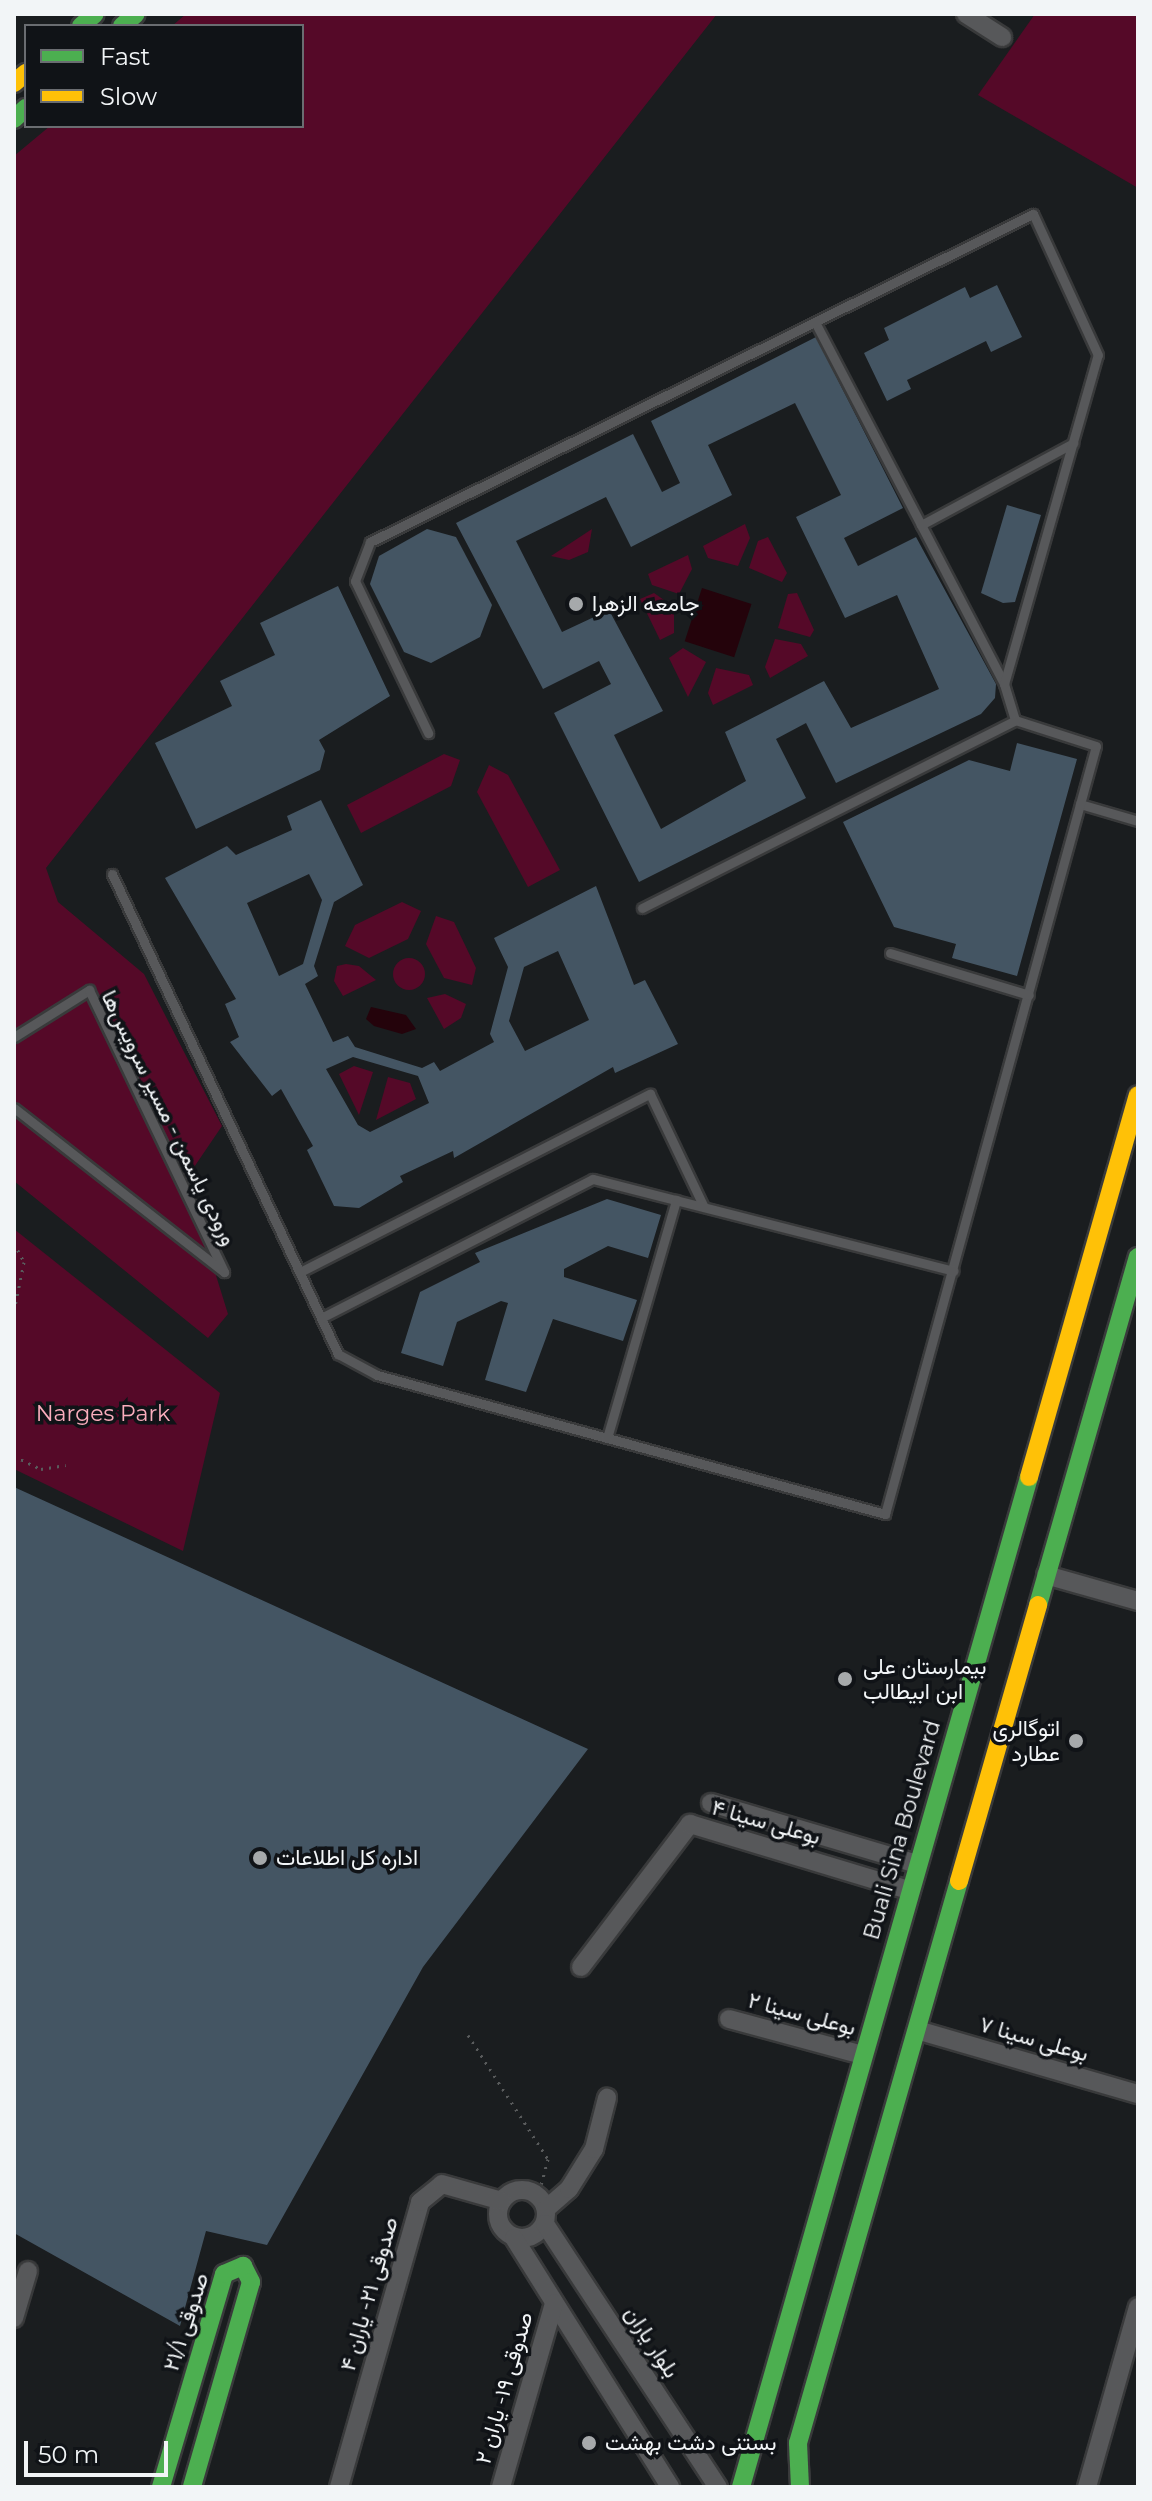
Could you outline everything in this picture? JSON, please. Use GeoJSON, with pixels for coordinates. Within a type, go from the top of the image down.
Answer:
{"type":"FeatureCollection","features":[{"type":"Feature","properties":{"kind":"main road","name":"Buali Sina Boulevard"},"geometry":{"type":"LineString","coordinates":[[741,2487],[862,2055],[902,1888],[1138,1095]]}},
{"type":"Feature","properties":{"kind":"main road"},"geometry":{"type":"LineString","coordinates":[[800,2487],[798,2443],[1138,1257]]}},
{"type":"Feature","properties":{"kind":"main road"},"geometry":{"type":"LineString","coordinates":[[910,1862],[961,1877]]}},
{"type":"Feature","properties":{"kind":"main road"},"geometry":{"type":"LineString","coordinates":[[902,1888],[954,1902]]}},
{"type":"Feature","properties":{"kind":"main road","name":"صدوقی ۲۱/۱"},"geometry":{"type":"LineString","coordinates":[[161,2487],[224,2274],[243,2266],[251,2282],[192,2487]]}},
{"type":"Feature","properties":{"kind":"street"},"geometry":{"type":"LineString","coordinates":[[966,14],[1002,37]]}},
{"type":"Feature","properties":{"kind":"street"},"geometry":{"type":"LineString","coordinates":[[1046,1575],[1138,1601]]}},
{"type":"Feature","properties":{"kind":"street","name":"بوعلی سینا ۴"},"geometry":{"type":"LineString","coordinates":[[711,1803],[910,1862]]}},
{"type":"Feature","properties":{"kind":"street","name":"بوعلی سینا ۴"},"geometry":{"type":"LineString","coordinates":[[581,1967],[690,1824],[902,1888]]}},
{"type":"Feature","properties":{"kind":"street"},"geometry":{"type":"LineString","coordinates":[[795,1855],[802,1831]]}},
{"type":"Feature","properties":{"kind":"street","name":"بوعلی سینا ۲"},"geometry":{"type":"LineString","coordinates":[[729,2019],[862,2055]]}},
{"type":"Feature","properties":{"kind":"street","name":"بوعلی سینا ۷"},"geometry":{"type":"LineString","coordinates":[[917,2030],[1138,2094]]}},
{"type":"Feature","properties":{"kind":"street"},"geometry":{"type":"LineString","coordinates":[[514,2238],[532,2237],[543,2210],[569,2189],[594,2149],[607,2098]]}},
{"type":"Feature","properties":{"kind":"street","name":"صدوقی ۲۱- یاران ۴"},"geometry":{"type":"LineString","coordinates":[[339,2487],[420,2202],[442,2184],[502,2201]]}},
{"type":"Feature","properties":{"kind":"street"},"geometry":{"type":"LineString","coordinates":[[543,2210],[519,2190],[502,2201],[499,2222],[514,2238],[670,2487]]}},
{"type":"Feature","properties":{"kind":"street","name":"بلوار یاران"},"geometry":{"type":"LineString","coordinates":[[543,2210],[718,2487]]}},
{"type":"Feature","properties":{"kind":"street"},"geometry":{"type":"LineString","coordinates":[[14,2318],[28,2271]]}},
{"type":"Feature","properties":{"kind":"street","name":"صدوقی ۱۹- یاران ۲"},"geometry":{"type":"LineString","coordinates":[[501,2487],[554,2303]]}},
{"type":"Feature","properties":{"kind":"street"},"geometry":{"type":"LineString","coordinates":[[1087,2487],[1138,2307]]}},
{"type":"Feature","properties":{"kind":"lane"},"geometry":{"type":"LineString","coordinates":[[428,733],[355,581],[370,542],[1033,214],[1098,355],[1004,684]]}},
{"type":"Feature","properties":{"kind":"lane"},"geometry":{"type":"LineString","coordinates":[[815,322],[1004,684],[1015,720]]}},
{"type":"Feature","properties":{"kind":"lane"},"geometry":{"type":"LineString","coordinates":[[921,525],[1073,443]]}},
{"type":"Feature","properties":{"kind":"lane"},"geometry":{"type":"LineString","coordinates":[[112,874],[338,1354],[377,1375],[885,1514],[1096,746],[1015,720],[642,908]]}},
{"type":"Feature","properties":{"kind":"lane"},"geometry":{"type":"LineString","coordinates":[[1080,804],[1138,821]]}},
{"type":"Feature","properties":{"kind":"lane"},"geometry":{"type":"LineString","coordinates":[[890,953],[1029,995]]}},
{"type":"Feature","properties":{"kind":"lane","name":"ورودی یاسمن - مسیر سرویس‌ها"},"geometry":{"type":"LineString","coordinates":[[14,1037],[89,990],[224,1272],[14,1108]]}},
{"type":"Feature","properties":{"kind":"lane"},"geometry":{"type":"LineString","coordinates":[[300,1272],[650,1094],[704,1207]]}},
{"type":"Feature","properties":{"kind":"lane"},"geometry":{"type":"LineString","coordinates":[[321,1318],[593,1179],[953,1271]]}},
{"type":"Feature","properties":{"kind":"lane"},"geometry":{"type":"LineString","coordinates":[[607,1438],[676,1200]]}},
{"type":"Feature","properties":{"kind":"path"},"geometry":{"type":"LineString","coordinates":[[14,1243],[24,1262],[14,1311]]}},
{"type":"Feature","properties":{"kind":"path"},"geometry":{"type":"LineString","coordinates":[[14,1456],[41,1469],[66,1465]]}},
{"type":"Feature","properties":{"kind":"path"},"geometry":{"type":"LineString","coordinates":[[468,2035],[548,2159],[543,2210]]}},
{"type":"Feature","properties":{"kind":"green space"},"geometry":{"type":"Polygon","coordinates":[[[186,14],[717,14],[46,868],[58,902],[144,974],[222,1126],[186,1179],[228,1314],[208,1338],[14,1181],[14,156],[48,128],[304,128],[304,24],[174,24],[186,14]]]}},
{"type":"Feature","properties":{"kind":"green space"},"geometry":{"type":"Polygon","coordinates":[[[1035,14],[1138,14],[1138,188],[978,95],[1035,14]]]}},
{"type":"Feature","properties":{"kind":"green space"},"geometry":{"type":"Polygon","coordinates":[[[745,524],[750,538],[738,566],[708,558],[703,546],[745,524]]]}},
{"type":"Feature","properties":{"kind":"green space"},"geometry":{"type":"Polygon","coordinates":[[[592,529],[588,552],[569,560],[551,556],[592,529]]]}},
{"type":"Feature","properties":{"kind":"green space"},"geometry":{"type":"Polygon","coordinates":[[[768,537],[787,573],[782,582],[749,568],[758,541],[768,537]]]}},
{"type":"Feature","properties":{"kind":"green space"},"geometry":{"type":"Polygon","coordinates":[[[688,555],[692,569],[679,594],[652,585],[648,574],[688,555]]]}},
{"type":"Feature","properties":{"kind":"green space"},"geometry":{"type":"Polygon","coordinates":[[[654,593],[674,607],[674,633],[660,640],[640,599],[654,593]]]}},
{"type":"Feature","properties":{"kind":"green space"},"geometry":{"type":"Polygon","coordinates":[[[797,593],[814,630],[810,637],[778,628],[788,594],[797,593]]]}},
{"type":"Feature","properties":{"kind":"green space"},"geometry":{"type":"Polygon","coordinates":[[[775,639],[801,644],[808,656],[770,678],[765,667],[775,639]]]}},
{"type":"Feature","properties":{"kind":"green space"},"geometry":{"type":"Polygon","coordinates":[[[683,648],[706,662],[688,697],[669,658],[683,648]]]}},
{"type":"Feature","properties":{"kind":"green space"},"geometry":{"type":"Polygon","coordinates":[[[716,668],[749,675],[753,685],[713,705],[708,693],[716,668]]]}},
{"type":"Feature","properties":{"kind":"green space"},"geometry":{"type":"Polygon","coordinates":[[[444,754],[460,760],[451,786],[361,833],[347,805],[444,754]]]}},
{"type":"Feature","properties":{"kind":"green space"},"geometry":{"type":"Polygon","coordinates":[[[489,765],[508,775],[560,870],[528,887],[477,792],[489,765]]]}},
{"type":"Feature","properties":{"kind":"green space"},"geometry":{"type":"Polygon","coordinates":[[[402,902],[421,911],[408,939],[369,958],[345,946],[355,925],[402,902]]]}},
{"type":"Feature","properties":{"kind":"green space"},"geometry":{"type":"Polygon","coordinates":[[[436,916],[454,922],[476,968],[472,985],[444,978],[426,944],[436,916]]]}},
{"type":"Feature","properties":{"kind":"green space"},"geometry":{"type":"Polygon","coordinates":[[[409,958],[420,963],[425,974],[420,985],[409,990],[398,985],[393,974],[398,963],[409,958]]]}},
{"type":"Feature","properties":{"kind":"green space"},"geometry":{"type":"Polygon","coordinates":[[[337,966],[359,966],[376,980],[343,996],[334,981],[337,966]]]}},
{"type":"Feature","properties":{"kind":"green space"},"geometry":{"type":"Polygon","coordinates":[[[445,994],[466,1004],[461,1018],[444,1029],[427,998],[445,994]]]}},
{"type":"Feature","properties":{"kind":"green space"},"geometry":{"type":"Polygon","coordinates":[[[354,1066],[373,1072],[359,1115],[339,1074],[354,1066]]]}},
{"type":"Feature","properties":{"kind":"green space"},"geometry":{"type":"Polygon","coordinates":[[[388,1077],[410,1083],[416,1099],[376,1120],[388,1077]]]}},
{"type":"Feature","properties":{"kind":"green space","name":"Narges Park"},"geometry":{"type":"Polygon","coordinates":[[[14,1229],[220,1393],[183,1551],[14,1469],[14,1229]]]}},
{"type":"Feature","properties":{"kind":"shaded area"},"geometry":{"type":"Polygon","coordinates":[[[702,588],[751,604],[734,657],[685,641],[702,588]]]}},
{"type":"Feature","properties":{"kind":"shaded area"},"geometry":{"type":"Polygon","coordinates":[[[371,1007],[406,1015],[416,1029],[402,1034],[374,1026],[366,1019],[371,1007]]]}},
{"type":"Feature","properties":{"kind":"building"},"geometry":{"type":"Polygon","coordinates":[[[997,285],[1022,337],[991,352],[986,341],[907,380],[911,389],[887,401],[864,353],[889,340],[884,328],[965,287],[970,298],[997,285]]]}},
{"type":"Feature","properties":{"kind":"building"},"geometry":{"type":"Polygon","coordinates":[[[816,337],[903,508],[844,538],[858,566],[916,537],[996,684],[995,698],[981,714],[836,783],[806,723],[776,739],[806,798],[639,882],[554,713],[611,684],[599,661],[543,689],[456,523],[633,434],[662,492],[680,483],[651,421],[816,337]],[[795,403],[708,445],[732,495],[631,547],[606,497],[516,541],[562,632],[609,610],[663,711],[614,735],[661,829],[746,781],[725,732],[824,681],[851,728],[939,689],[897,595],[845,618],[796,517],[841,495],[795,403]]]}},
{"type":"Feature","properties":{"kind":"building"},"geometry":{"type":"Polygon","coordinates":[[[1007,505],[1041,515],[1015,602],[1003,603],[981,593],[1007,505]]]}},
{"type":"Feature","properties":{"kind":"building"},"geometry":{"type":"Polygon","coordinates":[[[427,529],[456,537],[492,605],[480,637],[431,663],[404,652],[370,584],[379,556],[427,529]]]}},
{"type":"Feature","properties":{"kind":"building"},"geometry":{"type":"Polygon","coordinates":[[[338,586],[390,696],[319,740],[325,751],[320,770],[196,829],[155,743],[232,706],[220,681],[275,655],[260,623],[338,586]]]}},
{"type":"Feature","properties":{"kind":"building"},"geometry":{"type":"Polygon","coordinates":[[[1017,743],[1077,759],[1017,976],[952,958],[956,944],[894,927],[843,822],[969,760],[1010,771],[1017,743]]]}},
{"type":"Feature","properties":{"kind":"building"},"geometry":{"type":"Polygon","coordinates":[[[321,800],[363,885],[334,902],[314,966],[318,976],[305,984],[333,1042],[348,1036],[355,1047],[422,1068],[434,1062],[440,1071],[494,1042],[490,1034],[508,967],[494,938],[596,886],[634,985],[645,980],[678,1044],[615,1073],[613,1067],[454,1158],[453,1151],[400,1176],[403,1182],[359,1208],[334,1206],[307,1150],[313,1146],[281,1089],[272,1096],[230,1042],[239,1037],[225,1004],[236,999],[165,878],[227,846],[236,855],[292,830],[287,816],[321,800]],[[309,874],[247,903],[279,976],[303,964],[322,900],[309,874]],[[558,951],[524,967],[509,1021],[525,1051],[589,1020],[558,951]],[[353,1057],[326,1069],[358,1125],[370,1132],[429,1103],[418,1076],[353,1057]]]}},
{"type":"Feature","properties":{"kind":"building"},"geometry":{"type":"Polygon","coordinates":[[[607,1199],[661,1215],[648,1258],[608,1246],[564,1269],[564,1277],[637,1300],[623,1341],[553,1319],[526,1392],[485,1380],[508,1303],[501,1301],[457,1322],[443,1366],[401,1353],[420,1292],[480,1262],[475,1253],[607,1199]]]}},
{"type":"Feature","properties":{"kind":"building","name":"اداره کل اطلاعات"},"geometry":{"type":"Polygon","coordinates":[[[14,1487],[588,1749],[423,1967],[267,2245],[206,2231],[180,2326],[14,2233],[14,1487]]]}},
{"type":"Feature","properties":{"kind":"traffic: fast"},"geometry":{"type":"LineString","coordinates":[[83,24],[95,14]]}},
{"type":"Feature","properties":{"kind":"traffic: fast"},"geometry":{"type":"LineString","coordinates":[[124,24],[136,14]]}},
{"type":"Feature","properties":{"kind":"traffic: fast"},"geometry":{"type":"LineString","coordinates":[[14,119],[24,110]]}},
{"type":"Feature","properties":{"kind":"traffic: fast"},"geometry":{"type":"LineString","coordinates":[[1038,1605],[1138,1257]]}},
{"type":"Feature","properties":{"kind":"traffic: fast"},"geometry":{"type":"LineString","coordinates":[[741,2487],[1029,1477]]}},
{"type":"Feature","properties":{"kind":"traffic: fast"},"geometry":{"type":"LineString","coordinates":[[800,2487],[798,2443],[959,1881]]}},
{"type":"Feature","properties":{"kind":"traffic: fast"},"geometry":{"type":"LineString","coordinates":[[161,2487],[224,2274],[243,2266],[251,2282],[192,2487]]}},
{"type":"Feature","properties":{"kind":"traffic: slow"},"geometry":{"type":"LineString","coordinates":[[14,83],[24,75]]}},
{"type":"Feature","properties":{"kind":"traffic: slow"},"geometry":{"type":"LineString","coordinates":[[1029,1477],[1138,1095]]}},
{"type":"Feature","properties":{"kind":"traffic: slow"},"geometry":{"type":"LineString","coordinates":[[959,1881],[1038,1605]]}},
{"type":"Feature","properties":{"kind":"place","name":"جامعه الزهرا"},"geometry":{"type":"Point","coordinates":[576,604]}},
{"type":"Feature","properties":{"kind":"place","name":"بیمارستان علی ابن ابیطالب"},"geometry":{"type":"Point","coordinates":[845,1679]}},
{"type":"Feature","properties":{"kind":"place","name":"اتوگالری عطارد"},"geometry":{"type":"Point","coordinates":[1076,1741]}},
{"type":"Feature","properties":{"kind":"place","name":"اداره کل اطلاعات"},"geometry":{"type":"Point","coordinates":[260,1858]}},
{"type":"Feature","properties":{"kind":"place","name":"بستنی دشت بهشت"},"geometry":{"type":"Point","coordinates":[589,2443]}}]}
